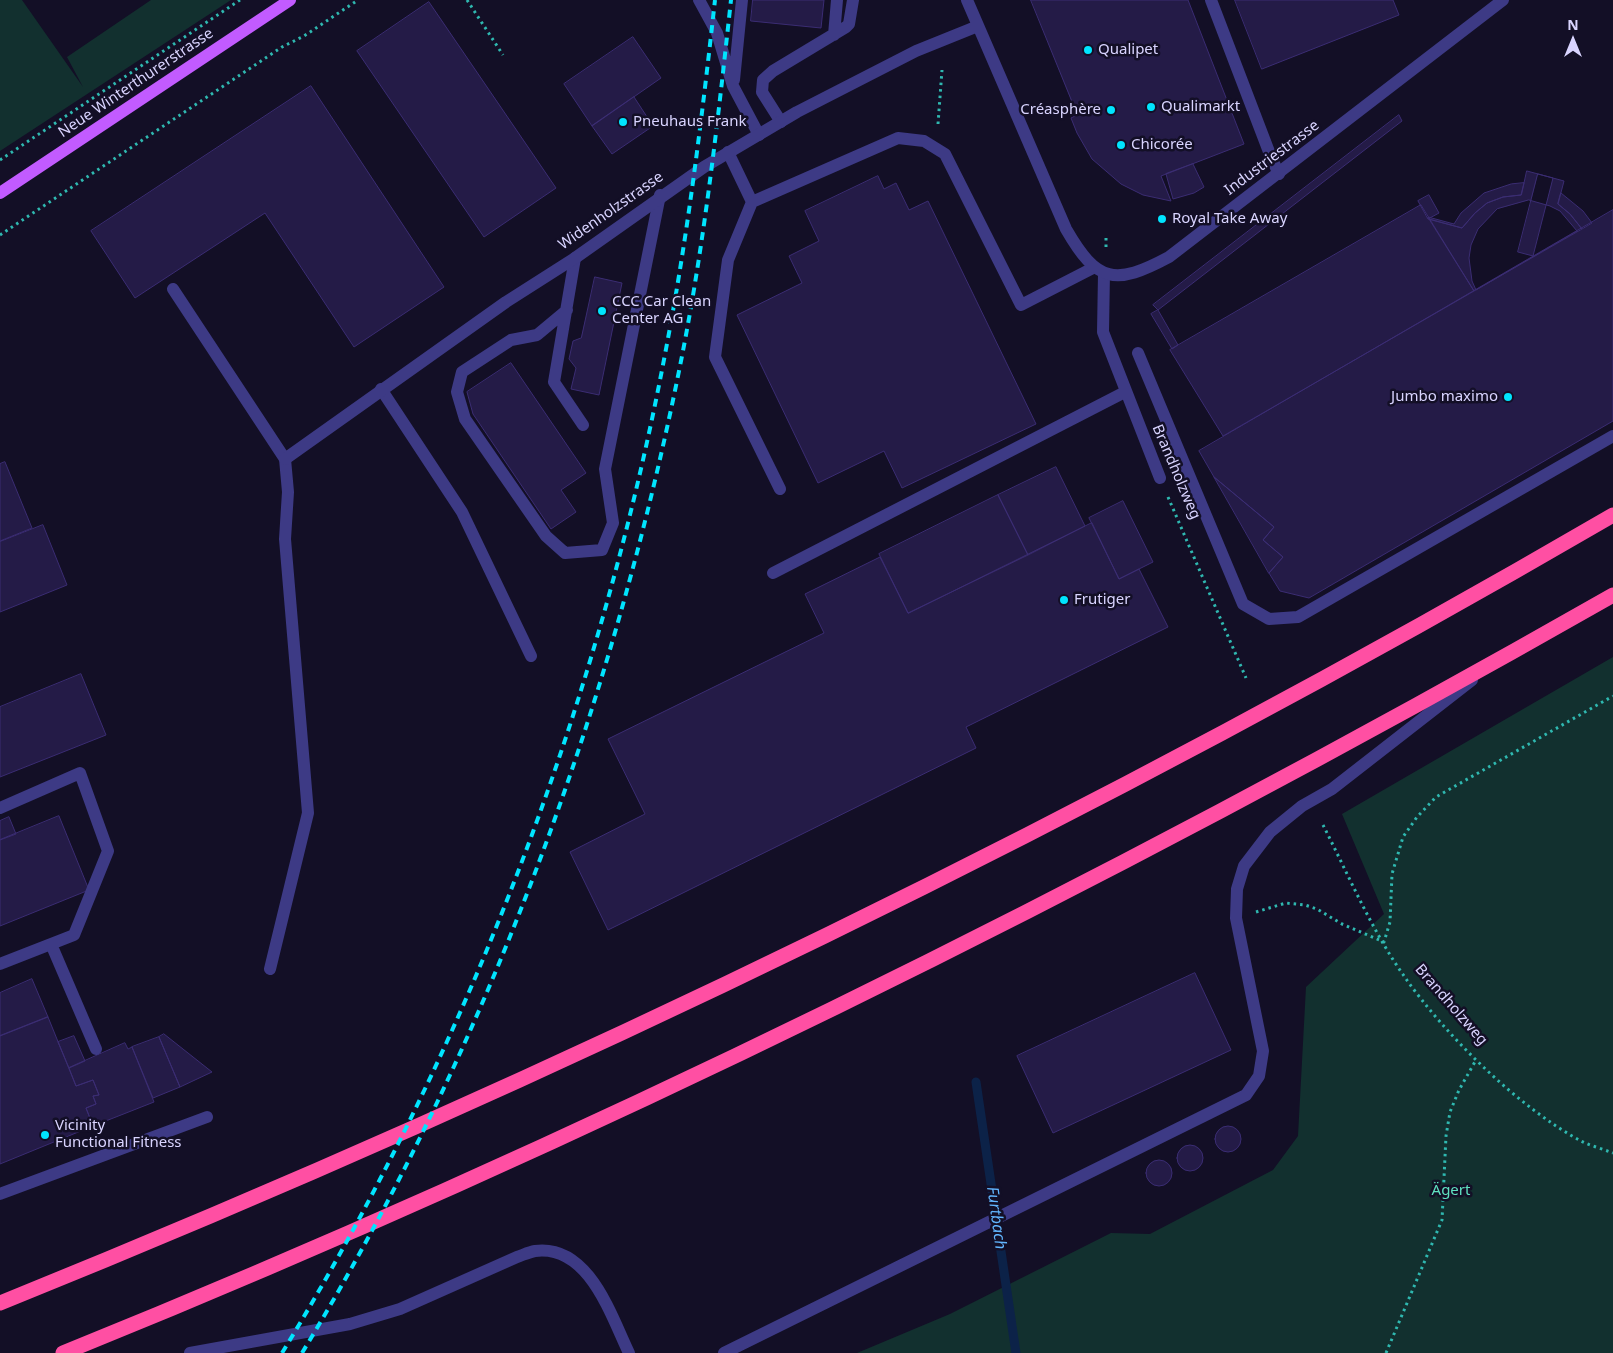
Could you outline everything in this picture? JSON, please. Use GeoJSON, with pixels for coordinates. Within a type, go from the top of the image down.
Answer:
{"type":"FeatureCollection","features":[{"type":"Feature","properties":{"kind":"highway"},"geometry":{"type":"LineString","coordinates":[[0,1303],[345,1158],[624,1032],[766,964],[1012,842],[1187,751],[1396,638],[1613,515]]}},
{"type":"Feature","properties":{"kind":"highway"},"geometry":{"type":"LineString","coordinates":[[63,1353],[373,1222],[797,1026],[1078,886],[1229,807],[1494,663],[1613,595]]}},
{"type":"Feature","properties":{"kind":"main road","name":"Neue Winterthurerstrasse"},"geometry":{"type":"LineString","coordinates":[[0,193],[290,0]]}},
{"type":"Feature","properties":{"kind":"street"},"geometry":{"type":"LineString","coordinates":[[700,0],[717,33],[733,86],[759,135]]}},
{"type":"Feature","properties":{"kind":"street"},"geometry":{"type":"LineString","coordinates":[[733,86],[742,0]]}},
{"type":"Feature","properties":{"kind":"street"},"geometry":{"type":"LineString","coordinates":[[834,35],[837,0]]}},
{"type":"Feature","properties":{"kind":"street"},"geometry":{"type":"LineString","coordinates":[[781,122],[762,92],[763,80],[773,71],[849,24],[853,0]]}},
{"type":"Feature","properties":{"kind":"street"},"geometry":{"type":"LineString","coordinates":[[780,489],[715,357],[728,260],[752,202],[898,138],[924,141],[945,154],[1021,305],[1099,270],[1078,251],[1066,230],[967,0]]}},
{"type":"Feature","properties":{"kind":"street"},"geometry":{"type":"LineString","coordinates":[[1211,0],[1279,174]]}},
{"type":"Feature","properties":{"kind":"street","name":"Industriestrasse"},"geometry":{"type":"LineString","coordinates":[[1099,270],[1128,275],[1145,270],[1169,257],[1503,0]]}},
{"type":"Feature","properties":{"kind":"street","name":"Widenholzstrasse"},"geometry":{"type":"LineString","coordinates":[[285,459],[506,302],[575,258],[660,195],[728,152],[916,51],[978,26]]}},
{"type":"Feature","properties":{"kind":"street"},"geometry":{"type":"LineString","coordinates":[[728,152],[752,202]]}},
{"type":"Feature","properties":{"kind":"street"},"geometry":{"type":"LineString","coordinates":[[567,310],[537,335],[511,340],[462,372],[457,392],[465,419],[546,536],[565,553],[602,550],[613,523],[605,469],[660,195]]}},
{"type":"Feature","properties":{"kind":"street"},"geometry":{"type":"LineString","coordinates":[[575,258],[554,382],[583,425]]}},
{"type":"Feature","properties":{"kind":"street","name":"Brandholzweg"},"geometry":{"type":"LineString","coordinates":[[1099,270],[1102,332],[1160,478]]}},
{"type":"Feature","properties":{"kind":"street"},"geometry":{"type":"LineString","coordinates":[[173,289],[285,459],[288,492],[285,539],[308,812],[270,969]]}},
{"type":"Feature","properties":{"kind":"street"},"geometry":{"type":"LineString","coordinates":[[1138,353],[1243,604],[1269,619],[1298,617],[1613,436]]}},
{"type":"Feature","properties":{"kind":"street"},"geometry":{"type":"LineString","coordinates":[[381,389],[462,512],[531,656]]}},
{"type":"Feature","properties":{"kind":"street"},"geometry":{"type":"LineString","coordinates":[[773,573],[1125,392]]}},
{"type":"Feature","properties":{"kind":"street"},"geometry":{"type":"LineString","coordinates":[[724,1353],[1246,1095],[1259,1076],[1263,1051],[1236,918],[1237,888],[1244,866],[1270,832],[1302,806],[1332,788],[1494,663]]}},
{"type":"Feature","properties":{"kind":"street"},"geometry":{"type":"LineString","coordinates":[[0,808],[80,773],[108,851],[74,935],[0,964]]}},
{"type":"Feature","properties":{"kind":"street"},"geometry":{"type":"LineString","coordinates":[[51,944],[96,1049]]}},
{"type":"Feature","properties":{"kind":"street"},"geometry":{"type":"LineString","coordinates":[[0,1194],[207,1117]]}},
{"type":"Feature","properties":{"kind":"street"},"geometry":{"type":"LineString","coordinates":[[190,1353],[350,1324],[400,1309],[517,1257],[536,1251],[557,1253],[579,1265],[595,1282],[629,1353]]}},
{"type":"Feature","properties":{"kind":"path"},"geometry":{"type":"LineString","coordinates":[[0,160],[240,0]]}},
{"type":"Feature","properties":{"kind":"path"},"geometry":{"type":"LineString","coordinates":[[0,234],[282,47],[304,36],[358,0]]}},
{"type":"Feature","properties":{"kind":"path"},"geometry":{"type":"LineString","coordinates":[[466,0],[503,55]]}},
{"type":"Feature","properties":{"kind":"path"},"geometry":{"type":"LineString","coordinates":[[934,147],[942,70]]}},
{"type":"Feature","properties":{"kind":"path","name":"Brandholzweg"},"geometry":{"type":"LineString","coordinates":[[1160,478],[1246,678]]}},
{"type":"Feature","properties":{"kind":"path"},"geometry":{"type":"LineString","coordinates":[[1236,918],[1286,903],[1305,905],[1317,909],[1342,924],[1384,942],[1390,922],[1392,874],[1403,837],[1436,797],[1613,696]]}},
{"type":"Feature","properties":{"kind":"path","name":"Brandholzweg"},"geometry":{"type":"LineString","coordinates":[[1322,825],[1384,942],[1403,975],[1425,1005],[1476,1060],[1537,1112],[1583,1142],[1613,1153]]}},
{"type":"Feature","properties":{"kind":"path"},"geometry":{"type":"LineString","coordinates":[[1386,1353],[1442,1220],[1446,1136],[1450,1112],[1459,1090],[1476,1060]]}},
{"type":"Feature","properties":{"kind":"green space"},"geometry":{"type":"Polygon","coordinates":[[[0,0],[22,0],[83,87],[67,57],[151,0],[231,0],[0,151],[0,0]]]}},
{"type":"Feature","properties":{"kind":"green space","name":"Ägert"},"geometry":{"type":"Polygon","coordinates":[[[1613,657],[1613,1353],[857,1353],[950,1314],[1111,1233],[1150,1234],[1273,1170],[1298,1136],[1306,987],[1384,914],[1342,814],[1613,657]]]}},
{"type":"Feature","properties":{"kind":"building"},"geometry":{"type":"Polygon","coordinates":[[[753,0],[824,0],[821,28],[751,21],[753,0]]]}},
{"type":"Feature","properties":{"kind":"building","name":"Qualimarkt"},"geometry":{"type":"Polygon","coordinates":[[[1031,0],[1188,0],[1244,144],[1161,176],[1171,201],[1143,195],[1121,184],[1092,159],[1077,133],[1071,118],[1077,115],[1031,0]]]}},
{"type":"Feature","properties":{"kind":"building"},"geometry":{"type":"Polygon","coordinates":[[[1235,0],[1393,0],[1399,15],[1262,69],[1235,0]]]}},
{"type":"Feature","properties":{"kind":"building"},"geometry":{"type":"Polygon","coordinates":[[[429,2],[556,188],[484,237],[357,51],[429,2]]]}},
{"type":"Feature","properties":{"kind":"building"},"geometry":{"type":"Polygon","coordinates":[[[633,37],[661,78],[592,126],[564,84],[633,37]]]}},
{"type":"Feature","properties":{"kind":"building"},"geometry":{"type":"Polygon","coordinates":[[[311,86],[444,287],[354,347],[265,213],[135,298],[91,231],[311,86]]]}},
{"type":"Feature","properties":{"kind":"building"},"geometry":{"type":"Polygon","coordinates":[[[634,97],[653,126],[612,154],[592,126],[634,97]]]}},
{"type":"Feature","properties":{"kind":"building"},"geometry":{"type":"Polygon","coordinates":[[[1399,115],[1402,121],[1158,310],[1153,305],[1399,115]]]}},
{"type":"Feature","properties":{"kind":"building"},"geometry":{"type":"Polygon","coordinates":[[[1193,164],[1204,187],[1194,193],[1173,199],[1166,174],[1193,164]]]}},
{"type":"Feature","properties":{"kind":"building"},"geometry":{"type":"Polygon","coordinates":[[[1527,171],[1564,181],[1558,204],[1570,214],[1582,229],[1474,291],[1429,219],[1462,228],[1487,203],[1503,197],[1521,195],[1527,171]]]}},
{"type":"Feature","properties":{"kind":"building"},"geometry":{"type":"Polygon","coordinates":[[[1538,174],[1553,178],[1533,256],[1518,252],[1538,174]]]}},
{"type":"Feature","properties":{"kind":"building"},"geometry":{"type":"Polygon","coordinates":[[[878,176],[884,189],[896,183],[909,210],[928,201],[1036,424],[902,488],[884,451],[818,483],[737,315],[802,283],[789,256],[819,241],[805,211],[878,176]]]}},
{"type":"Feature","properties":{"kind":"building"},"geometry":{"type":"Polygon","coordinates":[[[1524,183],[1521,195],[1503,197],[1487,203],[1462,228],[1428,219],[1428,217],[1454,224],[1461,213],[1484,193],[1511,184],[1524,183]]]}},
{"type":"Feature","properties":{"kind":"building"},"geometry":{"type":"Polygon","coordinates":[[[1561,193],[1583,211],[1592,223],[1582,229],[1570,214],[1558,204],[1561,193]]]}},
{"type":"Feature","properties":{"kind":"building"},"geometry":{"type":"Polygon","coordinates":[[[1429,195],[1439,213],[1428,219],[1418,201],[1429,195]]]}},
{"type":"Feature","properties":{"kind":"building"},"geometry":{"type":"Polygon","coordinates":[[[1529,200],[1560,211],[1577,231],[1476,290],[1472,281],[1469,258],[1471,245],[1478,229],[1497,209],[1529,200]]]}},
{"type":"Feature","properties":{"kind":"building"},"geometry":{"type":"Polygon","coordinates":[[[1421,205],[1474,291],[1223,436],[1170,350],[1421,205]]]}},
{"type":"Feature","properties":{"kind":"building"},"geometry":{"type":"Polygon","coordinates":[[[1613,210],[1613,421],[1309,598],[1280,591],[1269,573],[1283,557],[1263,540],[1274,527],[1214,477],[1199,451],[1613,210]]]}},
{"type":"Feature","properties":{"kind":"building","name":"CCC Car Clean Center AG"},"geometry":{"type":"Polygon","coordinates":[[[595,277],[622,283],[599,395],[571,389],[576,368],[569,359],[573,341],[581,338],[595,277]]]}},
{"type":"Feature","properties":{"kind":"building"},"geometry":{"type":"Polygon","coordinates":[[[1158,310],[1178,345],[1172,349],[1151,314],[1158,310]]]}},
{"type":"Feature","properties":{"kind":"building"},"geometry":{"type":"Polygon","coordinates":[[[511,363],[586,473],[561,490],[576,512],[551,529],[473,414],[467,392],[511,363]]]}},
{"type":"Feature","properties":{"kind":"building"},"geometry":{"type":"Polygon","coordinates":[[[5,462],[32,528],[0,541],[0,464],[5,462]]]}},
{"type":"Feature","properties":{"kind":"building"},"geometry":{"type":"Polygon","coordinates":[[[1056,467],[1085,526],[1028,555],[998,495],[1056,467]]]}},
{"type":"Feature","properties":{"kind":"building"},"geometry":{"type":"Polygon","coordinates":[[[1214,477],[1274,527],[1263,540],[1283,557],[1269,573],[1214,477]]]}},
{"type":"Feature","properties":{"kind":"building"},"geometry":{"type":"Polygon","coordinates":[[[998,495],[1028,555],[908,613],[879,554],[998,495]]]}},
{"type":"Feature","properties":{"kind":"building"},"geometry":{"type":"Polygon","coordinates":[[[1123,501],[1153,562],[1119,579],[1089,518],[1123,501]]]}},
{"type":"Feature","properties":{"kind":"building"},"geometry":{"type":"Polygon","coordinates":[[[1092,523],[1119,579],[1139,569],[1168,627],[966,727],[976,748],[608,930],[570,852],[645,814],[608,739],[824,633],[805,594],[880,557],[908,613],[1092,523]]]}},
{"type":"Feature","properties":{"kind":"building"},"geometry":{"type":"Polygon","coordinates":[[[43,525],[67,585],[0,612],[0,542],[43,525]]]}},
{"type":"Feature","properties":{"kind":"building"},"geometry":{"type":"Polygon","coordinates":[[[81,674],[106,735],[0,777],[0,707],[81,674]]]}},
{"type":"Feature","properties":{"kind":"building"},"geometry":{"type":"Polygon","coordinates":[[[59,816],[89,890],[0,926],[0,840],[59,816]]]}},
{"type":"Feature","properties":{"kind":"building"},"geometry":{"type":"Polygon","coordinates":[[[9,817],[16,834],[0,840],[0,821],[9,817]]]}},
{"type":"Feature","properties":{"kind":"building"},"geometry":{"type":"Polygon","coordinates":[[[1195,973],[1231,1050],[1053,1133],[1017,1056],[1195,973]]]}},
{"type":"Feature","properties":{"kind":"building"},"geometry":{"type":"Polygon","coordinates":[[[32,979],[48,1017],[0,1036],[0,993],[32,979]]]}},
{"type":"Feature","properties":{"kind":"building"},"geometry":{"type":"Polygon","coordinates":[[[48,1017],[76,1086],[93,1080],[99,1095],[93,1096],[96,1104],[86,1108],[93,1126],[0,1164],[0,1036],[48,1017]]]}},
{"type":"Feature","properties":{"kind":"building"},"geometry":{"type":"Polygon","coordinates":[[[164,1034],[212,1072],[180,1087],[159,1037],[164,1034]]]}},
{"type":"Feature","properties":{"kind":"building"},"geometry":{"type":"Polygon","coordinates":[[[74,1036],[85,1061],[69,1068],[58,1042],[74,1036]]]}},
{"type":"Feature","properties":{"kind":"building"},"geometry":{"type":"Polygon","coordinates":[[[159,1037],[180,1087],[153,1098],[132,1047],[159,1037]]]}},
{"type":"Feature","properties":{"kind":"building"},"geometry":{"type":"Polygon","coordinates":[[[125,1043],[128,1049],[132,1047],[154,1102],[93,1126],[86,1108],[96,1104],[93,1096],[99,1095],[93,1080],[76,1086],[69,1068],[125,1043]]]}},
{"type":"Feature","properties":{"kind":"building"},"geometry":{"type":"Polygon","coordinates":[[[1228,1126],[1238,1129],[1241,1139],[1238,1149],[1228,1152],[1218,1149],[1215,1139],[1218,1129],[1228,1126]]]}},
{"type":"Feature","properties":{"kind":"building"},"geometry":{"type":"Polygon","coordinates":[[[1190,1145],[1199,1149],[1203,1158],[1199,1167],[1190,1171],[1181,1167],[1177,1158],[1181,1149],[1190,1145]]]}},
{"type":"Feature","properties":{"kind":"building"},"geometry":{"type":"Polygon","coordinates":[[[1159,1160],[1168,1164],[1172,1173],[1168,1182],[1159,1186],[1150,1182],[1146,1173],[1150,1164],[1159,1160]]]}},
{"type":"Feature","properties":{"kind":"waterway","name":"Furtbach"},"geometry":{"type":"LineString","coordinates":[[976,1082],[1016,1353]]}},
{"type":"Feature","properties":{"kind":"railway"},"geometry":{"type":"LineString","coordinates":[[282,1353],[349,1236],[412,1117],[468,994],[519,868],[565,741],[604,611],[638,481],[666,349],[694,175],[715,0]]}},
{"type":"Feature","properties":{"kind":"railway"},"geometry":{"type":"LineString","coordinates":[[302,1353],[369,1237],[430,1118],[485,996],[536,871],[580,745],[620,617],[653,487],[682,356],[704,223],[731,0]]}},
{"type":"Feature","properties":{"kind":"place","name":"Qualipet"},"geometry":{"type":"Point","coordinates":[1088,50]}},
{"type":"Feature","properties":{"kind":"place","name":"Qualimarkt"},"geometry":{"type":"Point","coordinates":[1151,107]}},
{"type":"Feature","properties":{"kind":"place","name":"Créasphère"},"geometry":{"type":"Point","coordinates":[1111,110]}},
{"type":"Feature","properties":{"kind":"place","name":"Pneuhaus Frank"},"geometry":{"type":"Point","coordinates":[623,122]}},
{"type":"Feature","properties":{"kind":"place","name":"Chicorée"},"geometry":{"type":"Point","coordinates":[1121,145]}},
{"type":"Feature","properties":{"kind":"place","name":"Royal Take Away"},"geometry":{"type":"Point","coordinates":[1162,219]}},
{"type":"Feature","properties":{"kind":"place","name":"CCC Car Clean Center AG"},"geometry":{"type":"Point","coordinates":[602,311]}},
{"type":"Feature","properties":{"kind":"place","name":"Jumbo maximo"},"geometry":{"type":"Point","coordinates":[1508,397]}},
{"type":"Feature","properties":{"kind":"place","name":"Frutiger"},"geometry":{"type":"Point","coordinates":[1064,600]}},
{"type":"Feature","properties":{"kind":"place","name":"Vicinity Functional Fitness"},"geometry":{"type":"Point","coordinates":[45,1135]}}]}
